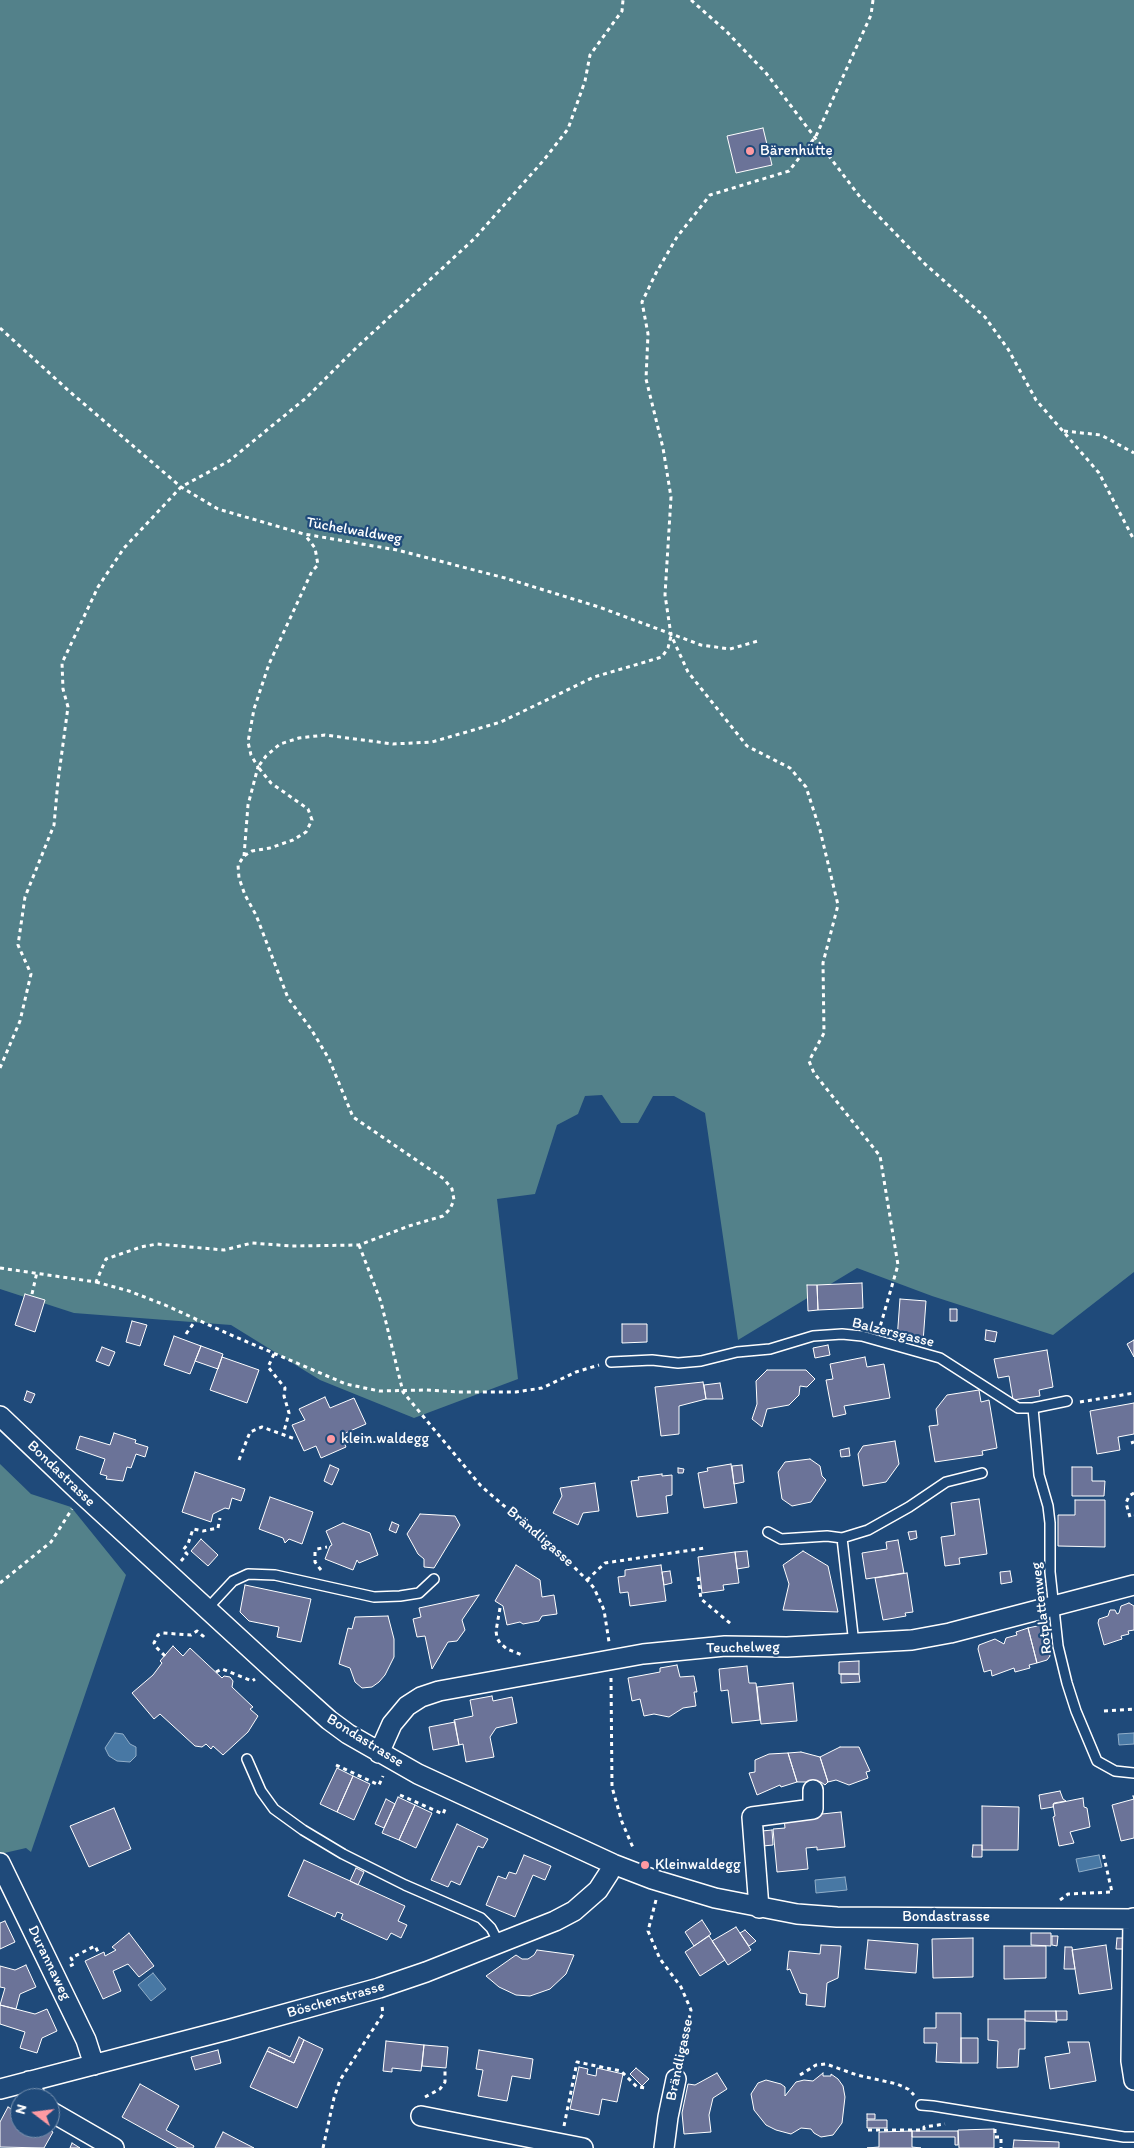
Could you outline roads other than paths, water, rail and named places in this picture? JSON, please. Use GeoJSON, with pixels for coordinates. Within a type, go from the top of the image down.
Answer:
{"type":"FeatureCollection","features":[{"type":"Feature","properties":{"kind":"street","name":"Bondastrasse"},"geometry":{"type":"LineString","coordinates":[[0,1416],[329,1720],[418,1774],[613,1864],[660,1882],[715,1898],[758,1908],[797,1914],[837,1917],[1133,1918]]}},
{"type":"Feature","properties":{"kind":"street","name":"Teuchelweg"},"geometry":{"type":"LineString","coordinates":[[379,1752],[392,1724],[407,1706],[439,1691],[643,1654],[725,1646],[854,1645],[912,1640],[950,1633],[1134,1585]]}},
{"type":"Feature","properties":{"kind":"street"},"geometry":{"type":"LineString","coordinates":[[758,1908],[752,1817],[813,1809],[813,1790]]}},
{"type":"Feature","properties":{"kind":"street","name":"Durannaweg"},"geometry":{"type":"LineString","coordinates":[[0,1863],[86,2040],[94,2064]]}},
{"type":"Feature","properties":{"kind":"street","name":"Böschenstrasse"},"geometry":{"type":"LineString","coordinates":[[37,2088],[94,2064],[378,1988],[426,1972],[555,1922],[574,1911],[598,1890],[613,1864]]}},
{"type":"Feature","properties":{"kind":"street"},"geometry":{"type":"LineString","coordinates":[[1133,1918],[1131,2062],[1134,2080]]}},
{"type":"Feature","properties":{"kind":"street","name":"Brändligasse"},"geometry":{"type":"LineString","coordinates":[[664,2148],[676,2079]]}},
{"type":"Feature","properties":{"kind":"street"},"geometry":{"type":"LineString","coordinates":[[421,2116],[583,2148]]}},
{"type":"Feature","properties":{"kind":"street"},"geometry":{"type":"LineString","coordinates":[[60,2117],[114,2148]]}},
{"type":"Feature","properties":{"kind":"lane","name":"Balzersgasse"},"geometry":{"type":"LineString","coordinates":[[611,1362],[652,1360],[678,1363],[701,1361],[737,1352],[770,1349],[813,1336],[842,1334],[876,1340],[940,1358],[1018,1408],[1033,1408],[1067,1401]]}},
{"type":"Feature","properties":{"kind":"lane","name":"Rotplattenweg"},"geometry":{"type":"LineString","coordinates":[[1033,1408],[1039,1475],[1048,1506],[1050,1523],[1050,1572],[1058,1646],[1067,1683],[1094,1755],[1108,1769],[1121,1773],[1134,1773]]}},
{"type":"Feature","properties":{"kind":"lane"},"geometry":{"type":"LineString","coordinates":[[768,1532],[781,1538],[827,1536],[842,1538],[868,1530],[909,1507],[946,1482],[982,1473]]}},
{"type":"Feature","properties":{"kind":"lane"},"geometry":{"type":"LineString","coordinates":[[842,1538],[854,1645]]}},
{"type":"Feature","properties":{"kind":"lane"},"geometry":{"type":"LineString","coordinates":[[207,1609],[233,1581],[248,1574],[275,1575],[374,1597],[419,1593],[434,1579]]}},
{"type":"Feature","properties":{"kind":"lane"},"geometry":{"type":"LineString","coordinates":[[247,1759],[261,1791],[274,1809],[303,1830],[343,1854],[405,1885],[481,1918],[491,1928],[499,1943]]}},
{"type":"Feature","properties":{"kind":"lane"},"geometry":{"type":"LineString","coordinates":[[921,2106],[933,2106],[1124,2137],[1134,2137]]}},
{"type":"Feature","properties":{"kind":"water"},"geometry":{"type":"Polygon","coordinates":[[[115,1733],[123,1734],[130,1744],[136,1747],[136,1756],[130,1762],[117,1761],[109,1756],[105,1748],[115,1733]]]}},
{"type":"Feature","properties":{"kind":"water"},"geometry":{"type":"Polygon","coordinates":[[[1134,1733],[1134,1744],[1119,1745],[1118,1734],[1134,1733]]]}},
{"type":"Feature","properties":{"kind":"water"},"geometry":{"type":"Polygon","coordinates":[[[1099,1855],[1102,1867],[1079,1872],[1076,1859],[1099,1855]]]}},
{"type":"Feature","properties":{"kind":"water"},"geometry":{"type":"Polygon","coordinates":[[[845,1877],[847,1890],[816,1893],[815,1880],[845,1877]]]}},
{"type":"Feature","properties":{"kind":"water"},"geometry":{"type":"Polygon","coordinates":[[[153,1973],[166,1989],[151,2001],[138,1985],[153,1973]]]}},
{"type":"Feature","properties":{"kind":"place","name":"Bärenhütte"},"geometry":{"type":"Point","coordinates":[750,151]}},
{"type":"Feature","properties":{"kind":"place","name":"klein.waldegg"},"geometry":{"type":"Point","coordinates":[331,1439]}},
{"type":"Feature","properties":{"kind":"place","name":"Kleinwaldegg"},"geometry":{"type":"Point","coordinates":[645,1865]}}]}
